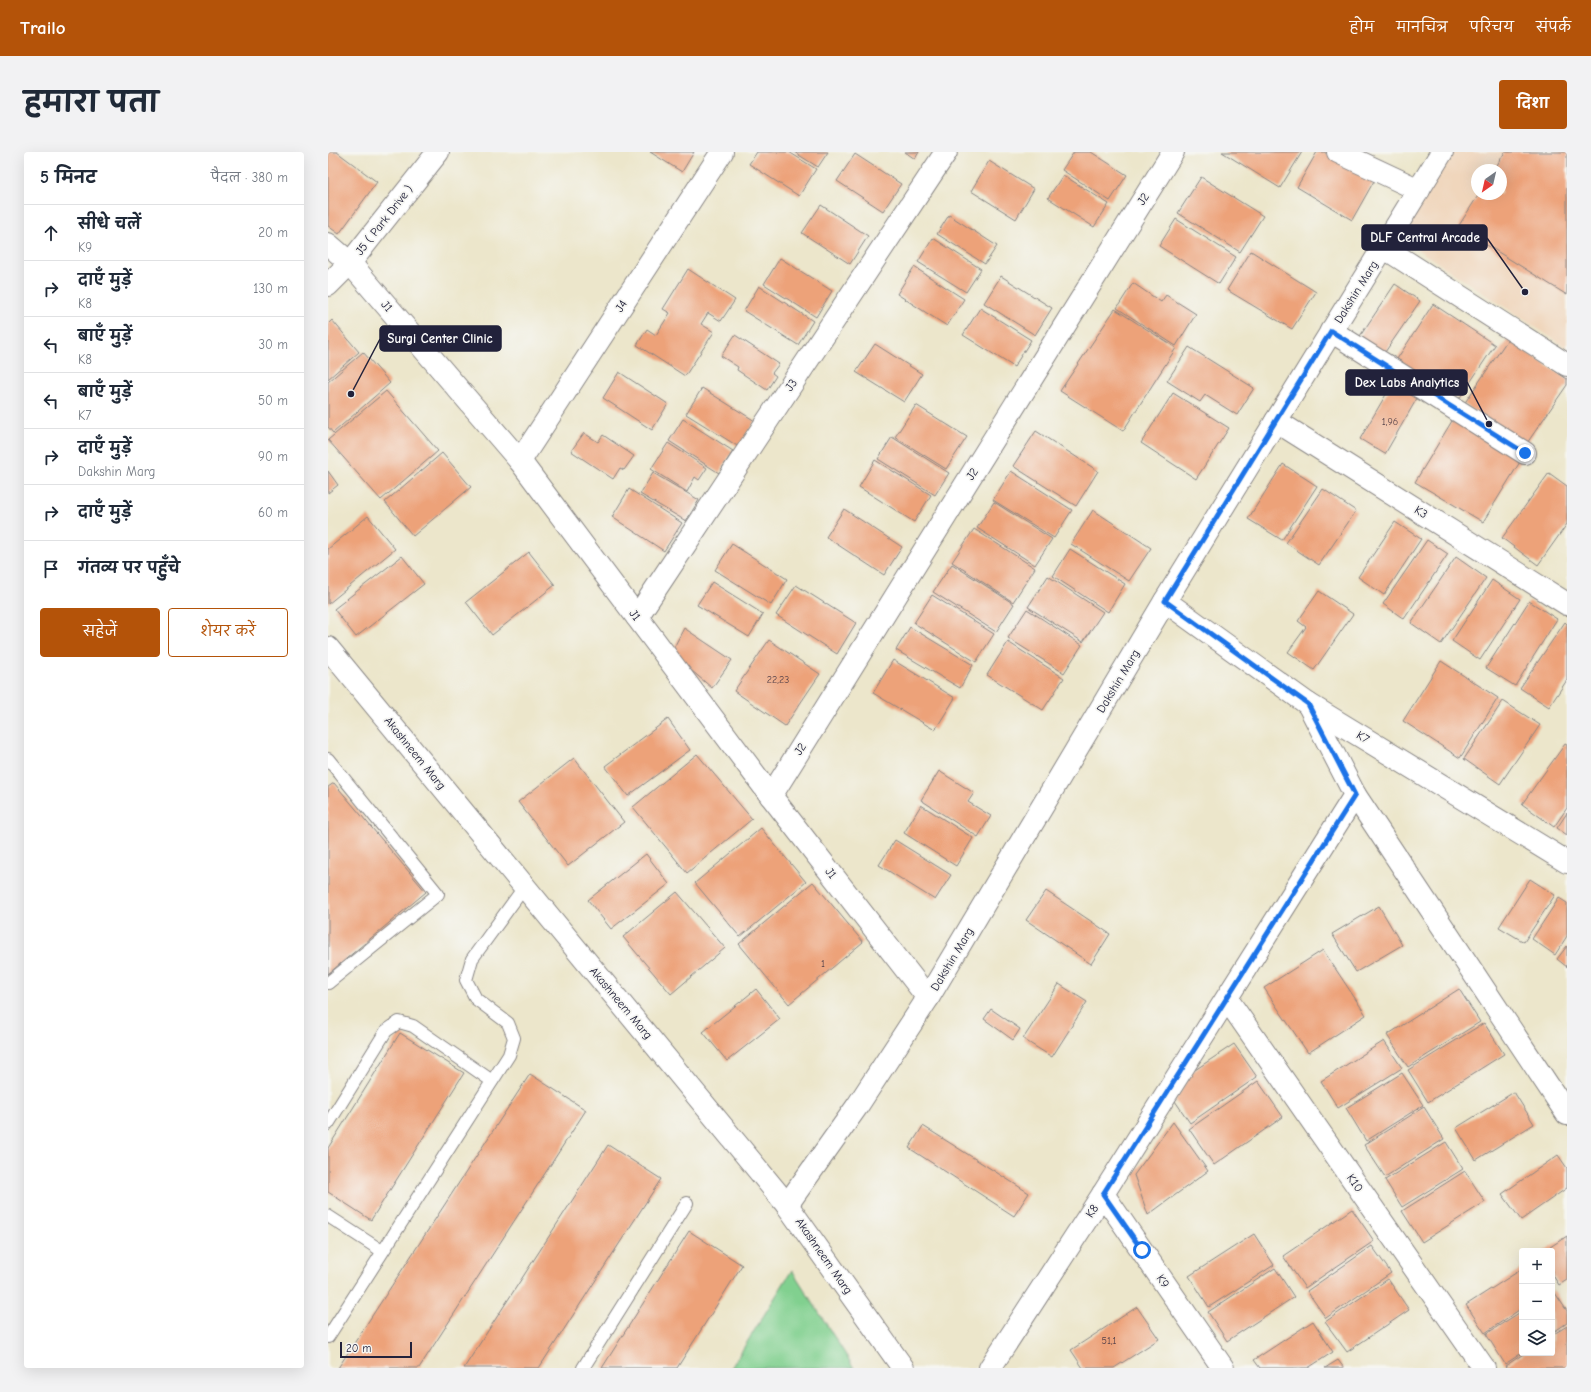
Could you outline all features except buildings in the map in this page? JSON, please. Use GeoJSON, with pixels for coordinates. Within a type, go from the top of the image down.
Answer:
{"type":"FeatureCollection","features":[{"type":"Feature","properties":{"kind":"street","name":"J5 ( Park Drive )"},"geometry":{"type":"LineString","coordinates":[[328,284],[350,263],[438,152]]}},
{"type":"Feature","properties":{"kind":"street","name":"J4"},"geometry":{"type":"LineString","coordinates":[[520,461],[722,152]]}},
{"type":"Feature","properties":{"kind":"street","name":"J3"},"geometry":{"type":"LineString","coordinates":[[637,617],[946,152]]}},
{"type":"Feature","properties":{"kind":"street","name":"J2"},"geometry":{"type":"LineString","coordinates":[[771,796],[1173,152]]}},
{"type":"Feature","properties":{"kind":"street"},"geometry":{"type":"LineString","coordinates":[[1338,152],[1419,190]]}},
{"type":"Feature","properties":{"kind":"street","name":"Dakshin Marg"},"geometry":{"type":"LineString","coordinates":[[787,1205],[858,1105],[928,998],[1165,601],[1442,152]]}},
{"type":"Feature","properties":{"kind":"street","name":"J1"},"geometry":{"type":"LineString","coordinates":[[328,244],[350,263],[520,461],[771,796],[928,998]]}},
{"type":"Feature","properties":{"kind":"street"},"geometry":{"type":"LineString","coordinates":[[1383,247],[1567,365]]}},
{"type":"Feature","properties":{"kind":"street"},"geometry":{"type":"LineString","coordinates":[[1331,331],[1525,453]]}},
{"type":"Feature","properties":{"kind":"street","name":"K3"},"geometry":{"type":"LineString","coordinates":[[1276,421],[1567,604]]}},
{"type":"Feature","properties":{"kind":"street","name":"K7"},"geometry":{"type":"LineString","coordinates":[[1165,601],[1308,704],[1567,862]]}},
{"type":"Feature","properties":{"kind":"street","name":"Akashneem Marg"},"geometry":{"type":"LineString","coordinates":[[328,648],[787,1205],[903,1368]]}},
{"type":"Feature","properties":{"kind":"street"},"geometry":{"type":"LineString","coordinates":[[1308,704],[1355,795],[1567,1114]]}},
{"type":"Feature","properties":{"kind":"street","name":"K8"},"geometry":{"type":"LineString","coordinates":[[990,1368],[1103,1194],[1355,795]]}},
{"type":"Feature","properties":{"kind":"street","name":"K10"},"geometry":{"type":"LineString","coordinates":[[1227,998],[1484,1368]]}},
{"type":"Feature","properties":{"kind":"street","name":"K9"},"geometry":{"type":"LineString","coordinates":[[1103,1194],[1224,1368]]}},
{"type":"Feature","properties":{"kind":"lane"},"geometry":{"type":"LineString","coordinates":[[328,759],[438,894],[328,983]]}},
{"type":"Feature","properties":{"kind":"lane"},"geometry":{"type":"LineString","coordinates":[[328,1337],[509,1055],[514,1038],[508,1023],[476,999],[466,980],[472,959],[525,886]]}},
{"type":"Feature","properties":{"kind":"lane"},"geometry":{"type":"LineString","coordinates":[[328,1124],[386,1031],[399,1022],[413,1026],[492,1081]]}},
{"type":"Feature","properties":{"kind":"lane"},"geometry":{"type":"LineString","coordinates":[[583,1368],[687,1203]]}},
{"type":"Feature","properties":{"kind":"lane"},"geometry":{"type":"LineString","coordinates":[[328,1216],[382,1252]]}},
{"type":"Feature","properties":{"kind":"shaded area"},"geometry":{"type":"Polygon","coordinates":[[[1452,152],[1567,152],[1567,348],[1397,236],[1452,152]]]}},
{"type":"Feature","properties":{"kind":"green space"},"geometry":{"type":"Polygon","coordinates":[[[792,1270],[854,1368],[731,1368],[792,1270]]]}},
{"type":"Feature","properties":{"kind":"place","name":"DLF Central Arcade"},"geometry":{"type":"Point","coordinates":[1525,292]}},
{"type":"Feature","properties":{"kind":"place","name":"Surgi Center Clinic"},"geometry":{"type":"Point","coordinates":[351,394]}},
{"type":"Feature","properties":{"kind":"place","name":"Dex Labs Analytics"},"geometry":{"type":"Point","coordinates":[1489,424]}},
{"type":"Feature","properties":{"kind":"route"},"geometry":{"type":"LineString","coordinates":[[1142,1250],[1103,1194],[1355,795],[1308,704],[1165,601],[1331,331],[1525,453]]}}]}
